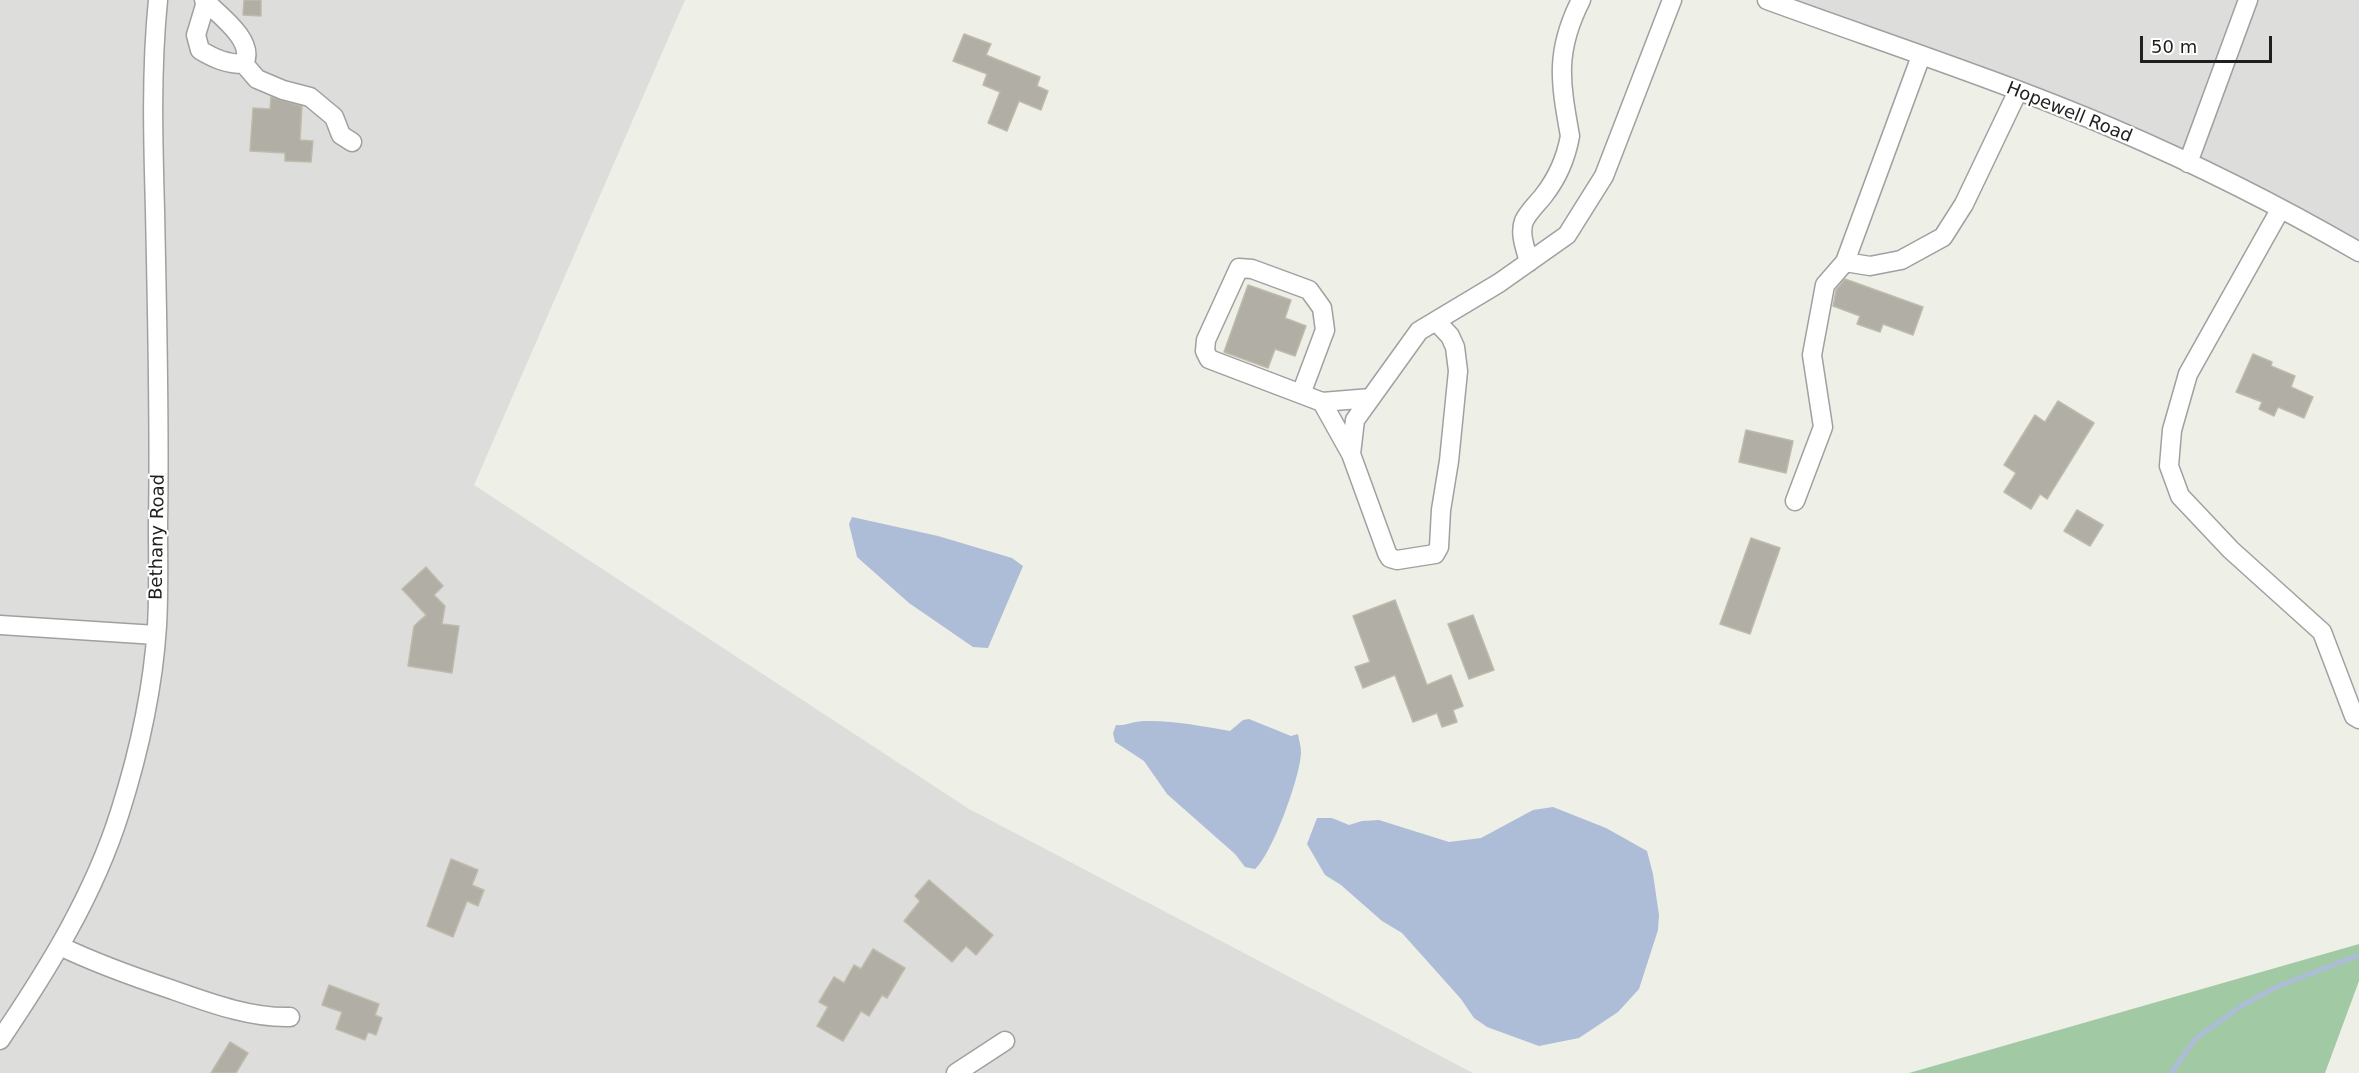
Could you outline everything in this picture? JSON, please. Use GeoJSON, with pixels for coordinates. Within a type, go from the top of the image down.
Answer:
{"type":"FeatureCollection","features":[{"type":"Feature","properties":{"kind":"street","name":"Bethany Road"},"geometry":{"type":"LineString","coordinates":[[0,1040],[60,946],[97,873],[120,813],[137,752],[150,689],[156,635],[160,468],[153,95],[158,0]]}},
{"type":"Feature","properties":{"kind":"street"},"geometry":{"type":"LineString","coordinates":[[1529,262],[1524,240],[1524,223],[1563,166],[1569,146],[1570,136],[1561,69],[1567,30],[1581,0]]}},
{"type":"Feature","properties":{"kind":"street"},"geometry":{"type":"LineString","coordinates":[[1351,454],[1355,420],[1419,331],[1499,284],[1567,235],[1604,176],[1672,0]]}},
{"type":"Feature","properties":{"kind":"street","name":"Hopewell Road"},"geometry":{"type":"LineString","coordinates":[[1767,0],[2018,91],[2111,128],[2188,163],[2359,252]]}},
{"type":"Feature","properties":{"kind":"street"},"geometry":{"type":"LineString","coordinates":[[2188,163],[2248,0]]}},
{"type":"Feature","properties":{"kind":"street"},"geometry":{"type":"LineString","coordinates":[[244,64],[248,58],[236,30],[205,1],[196,35],[201,50],[215,60],[230,64],[244,64],[257,79],[283,90],[310,97],[334,117],[341,135],[352,142]]}},
{"type":"Feature","properties":{"kind":"street"},"geometry":{"type":"LineString","coordinates":[[1795,501],[1823,427],[1812,355],[1825,285],[1845,262],[1921,56]]}},
{"type":"Feature","properties":{"kind":"street"},"geometry":{"type":"LineString","coordinates":[[1845,262],[1870,266],[1901,260],[1943,237],[1964,204],[2018,91]]}},
{"type":"Feature","properties":{"kind":"street"},"geometry":{"type":"LineString","coordinates":[[2280,210],[2188,374],[2172,430],[2169,466],[2180,496],[2187,504],[2231,550],[2322,632],[2355,716],[2359,719]]}},
{"type":"Feature","properties":{"kind":"street"},"geometry":{"type":"LineString","coordinates":[[1301,394],[1325,330],[1322,308],[1309,290],[1252,269],[1239,268],[1206,340],[1205,351],[1209,359],[1322,402],[1371,398]]}},
{"type":"Feature","properties":{"kind":"street"},"geometry":{"type":"LineString","coordinates":[[1322,402],[1351,454],[1390,558],[1397,560],[1435,554],[1439,547],[1441,510],[1449,461],[1458,371],[1455,348],[1450,336],[1436,321]]}},
{"type":"Feature","properties":{"kind":"street"},"geometry":{"type":"LineString","coordinates":[[0,625],[156,635]]}},
{"type":"Feature","properties":{"kind":"street"},"geometry":{"type":"LineString","coordinates":[[60,946],[101,966],[205,1002],[271,1018],[290,1017]]}},
{"type":"Feature","properties":{"kind":"street"},"geometry":{"type":"LineString","coordinates":[[956,1073],[1005,1041]]}},
{"type":"Feature","properties":{"kind":"shaded area"},"geometry":{"type":"Polygon","coordinates":[[[0,0],[685,0],[474,485],[969,809],[1473,1073],[0,1073],[0,0]]]}},
{"type":"Feature","properties":{"kind":"shaded area"},"geometry":{"type":"Polygon","coordinates":[[[1761,0],[2359,0],[2359,258],[2190,166],[1761,0]]]}},
{"type":"Feature","properties":{"kind":"green space"},"geometry":{"type":"Polygon","coordinates":[[[2359,944],[2359,981],[2325,1073],[1909,1073],[2359,944]]]}},
{"type":"Feature","properties":{"kind":"water"},"geometry":{"type":"Polygon","coordinates":[[[852,517],[938,536],[1012,558],[1023,566],[988,648],[973,647],[909,603],[857,557],[849,524],[852,517]]]}},
{"type":"Feature","properties":{"kind":"water"},"geometry":{"type":"Polygon","coordinates":[[[1249,719],[1291,736],[1298,734],[1301,750],[1300,763],[1284,814],[1269,848],[1255,869],[1245,867],[1235,854],[1167,794],[1144,761],[1115,742],[1113,733],[1116,725],[1144,721],[1176,722],[1230,731],[1243,720],[1249,719]]]}},
{"type":"Feature","properties":{"kind":"water"},"geometry":{"type":"Polygon","coordinates":[[[1553,807],[1606,828],[1647,851],[1659,915],[1658,930],[1639,989],[1618,1012],[1579,1038],[1539,1046],[1487,1027],[1474,1018],[1461,999],[1402,933],[1382,921],[1341,885],[1325,875],[1307,844],[1317,818],[1332,818],[1349,825],[1362,821],[1379,820],[1449,842],[1481,838],[1533,810],[1553,807]]]}},
{"type":"Feature","properties":{"kind":"building"},"geometry":{"type":"Polygon","coordinates":[[[244,0],[261,0],[261,16],[243,15],[244,0]]]}},
{"type":"Feature","properties":{"kind":"building"},"geometry":{"type":"Polygon","coordinates":[[[964,34],[991,44],[986,55],[1040,77],[1037,86],[1048,91],[1041,110],[1019,101],[1007,131],[988,123],[1000,92],[983,85],[987,74],[953,61],[964,34]]]}},
{"type":"Feature","properties":{"kind":"building"},"geometry":{"type":"Polygon","coordinates":[[[271,97],[302,106],[300,140],[313,141],[311,162],[285,161],[285,153],[250,151],[253,108],[270,109],[271,97]]]}},
{"type":"Feature","properties":{"kind":"building"},"geometry":{"type":"Polygon","coordinates":[[[1845,279],[1923,307],[1913,335],[1883,324],[1880,332],[1857,324],[1860,316],[1833,306],[1836,290],[1845,279]]]}},
{"type":"Feature","properties":{"kind":"building"},"geometry":{"type":"Polygon","coordinates":[[[1248,285],[1291,300],[1285,318],[1306,326],[1295,356],[1275,349],[1268,368],[1224,352],[1248,285]]]}},
{"type":"Feature","properties":{"kind":"building"},"geometry":{"type":"Polygon","coordinates":[[[2253,354],[2272,362],[2271,366],[2295,376],[2291,387],[2313,397],[2304,418],[2278,407],[2274,416],[2259,409],[2262,402],[2236,392],[2253,354]]]}},
{"type":"Feature","properties":{"kind":"building"},"geometry":{"type":"Polygon","coordinates":[[[2058,401],[2094,423],[2047,499],[2040,494],[2031,509],[2004,492],[2016,473],[2004,465],[2035,415],[2045,422],[2058,401]]]}},
{"type":"Feature","properties":{"kind":"building"},"geometry":{"type":"Polygon","coordinates":[[[1746,430],[1793,441],[1786,473],[1739,462],[1746,430]]]}},
{"type":"Feature","properties":{"kind":"building"},"geometry":{"type":"Polygon","coordinates":[[[2077,510],[2103,525],[2090,546],[2064,531],[2077,510]]]}},
{"type":"Feature","properties":{"kind":"building"},"geometry":{"type":"Polygon","coordinates":[[[1751,538],[1780,548],[1750,634],[1720,624],[1751,538]]]}},
{"type":"Feature","properties":{"kind":"building"},"geometry":{"type":"Polygon","coordinates":[[[426,567],[443,586],[434,595],[445,606],[442,624],[459,626],[452,673],[408,666],[414,626],[426,615],[402,589],[426,567]]]}},
{"type":"Feature","properties":{"kind":"building"},"geometry":{"type":"Polygon","coordinates":[[[1395,600],[1427,685],[1451,675],[1463,706],[1453,710],[1457,722],[1442,727],[1437,713],[1413,722],[1395,675],[1363,688],[1355,667],[1370,662],[1353,616],[1395,600]]]}},
{"type":"Feature","properties":{"kind":"building"},"geometry":{"type":"Polygon","coordinates":[[[1473,615],[1494,670],[1469,679],[1448,624],[1473,615]]]}},
{"type":"Feature","properties":{"kind":"building"},"geometry":{"type":"Polygon","coordinates":[[[451,859],[478,870],[472,885],[484,890],[478,906],[467,901],[453,937],[427,926],[451,859]]]}},
{"type":"Feature","properties":{"kind":"building"},"geometry":{"type":"Polygon","coordinates":[[[929,880],[993,935],[976,955],[966,946],[952,962],[904,921],[920,901],[915,896],[929,880]]]}},
{"type":"Feature","properties":{"kind":"building"},"geometry":{"type":"Polygon","coordinates":[[[873,949],[905,968],[887,998],[882,995],[869,1016],[861,1011],[843,1041],[817,1026],[828,1007],[819,1002],[834,977],[844,983],[854,965],[861,969],[873,949]]]}},
{"type":"Feature","properties":{"kind":"building"},"geometry":{"type":"Polygon","coordinates":[[[329,985],[379,1004],[375,1015],[382,1018],[376,1035],[368,1032],[365,1040],[336,1029],[342,1012],[322,1005],[329,985]]]}},
{"type":"Feature","properties":{"kind":"building"},"geometry":{"type":"Polygon","coordinates":[[[230,1042],[248,1053],[236,1073],[211,1073],[230,1042]]]}},
{"type":"Feature","properties":{"kind":"waterway"},"geometry":{"type":"LineString","coordinates":[[2171,1073],[2196,1038],[2243,1005],[2276,987],[2359,955]]}}]}
